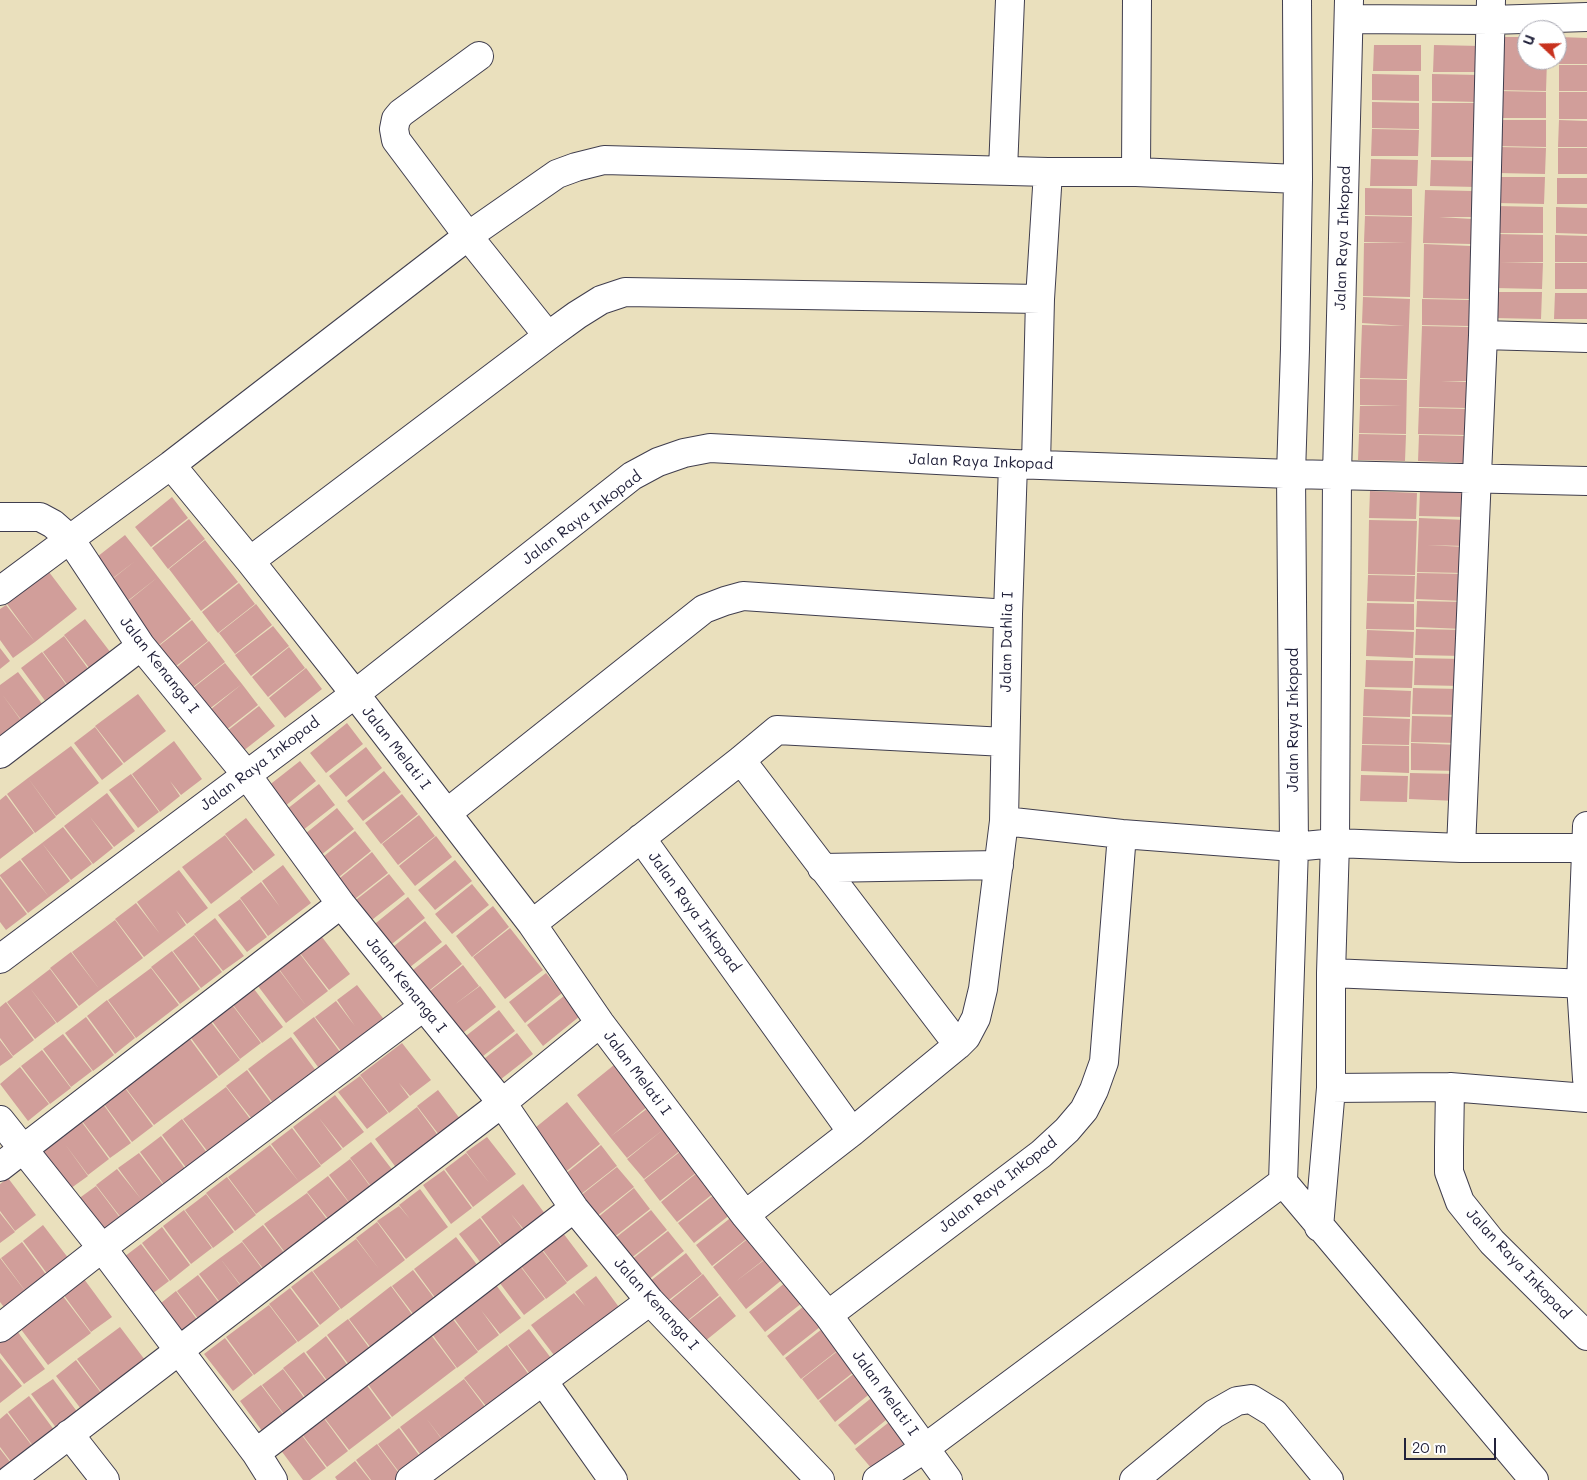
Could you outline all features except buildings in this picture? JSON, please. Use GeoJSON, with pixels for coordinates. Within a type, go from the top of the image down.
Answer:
{"type":"FeatureCollection","features":[{"type":"Feature","properties":{"kind":"street"},"geometry":{"type":"LineString","coordinates":[[1003,170],[1010,0]]}},
{"type":"Feature","properties":{"kind":"street"},"geometry":{"type":"LineString","coordinates":[[1136,172],[1137,0]]}},
{"type":"Feature","properties":{"kind":"street","name":"Jalan Raya Inkopad"},"geometry":{"type":"LineString","coordinates":[[1283,1182],[1294,847],[1291,474],[1298,178],[1297,0]]}},
{"type":"Feature","properties":{"kind":"street"},"geometry":{"type":"LineString","coordinates":[[1350,9],[1491,10],[1587,17]]}},
{"type":"Feature","properties":{"kind":"street","name":"Jalan Raya Inkopad"},"geometry":{"type":"LineString","coordinates":[[1320,1227],[1331,1088],[1331,973],[1335,843],[1337,475],[1350,9]]}},
{"type":"Feature","properties":{"kind":"street"},"geometry":{"type":"LineString","coordinates":[[1460,848],[1478,479],[1491,10]]}},
{"type":"Feature","properties":{"kind":"street"},"geometry":{"type":"LineString","coordinates":[[479,56],[401,113],[396,119],[394,129],[396,140],[468,236],[548,336]]}},
{"type":"Feature","properties":{"kind":"street"},"geometry":{"type":"LineString","coordinates":[[0,591],[172,465],[468,236],[557,174],[576,167],[604,160],[1048,172],[1136,172],[1298,178]]}},
{"type":"Feature","properties":{"kind":"street","name":"Jalan Dahlia I"},"geometry":{"type":"LineString","coordinates":[[1004,820],[1008,614],[1040,299],[1048,172]]}},
{"type":"Feature","properties":{"kind":"street"},"geometry":{"type":"LineString","coordinates":[[250,561],[548,336],[600,300],[625,292],[1040,299]]}},
{"type":"Feature","properties":{"kind":"street"},"geometry":{"type":"LineString","coordinates":[[1483,334],[1587,338]]}},
{"type":"Feature","properties":{"kind":"street","name":"Jalan Raya Inkopad"},"geometry":{"type":"LineString","coordinates":[[0,959],[354,694],[632,476],[658,462],[676,456],[710,448],[1024,464],[1291,474],[1587,481]]}},
{"type":"Feature","properties":{"kind":"street","name":"Jalan Melati I"},"geometry":{"type":"LineString","coordinates":[[172,465],[250,561],[447,813],[532,924],[600,1023],[745,1215],[828,1315],[925,1448]]}},
{"type":"Feature","properties":{"kind":"street","name":"Jalan Kenanga I"},"geometry":{"type":"LineString","coordinates":[[0,517],[40,517],[53,524],[70,539],[141,646],[246,774],[341,904],[502,1103],[574,1208],[650,1301],[820,1480]]}},
{"type":"Feature","properties":{"kind":"street"},"geometry":{"type":"LineString","coordinates":[[447,813],[704,609],[726,601],[743,596],[1008,614]]}},
{"type":"Feature","properties":{"kind":"street"},"geometry":{"type":"LineString","coordinates":[[0,754],[141,646]]}},
{"type":"Feature","properties":{"kind":"street","name":"Jalan Raya Inkopad"},"geometry":{"type":"LineString","coordinates":[[532,924],[777,730],[1005,742]]}},
{"type":"Feature","properties":{"kind":"street"},"geometry":{"type":"LineString","coordinates":[[741,760],[958,1045]]}},
{"type":"Feature","properties":{"kind":"street"},"geometry":{"type":"LineString","coordinates":[[745,1215],[852,1132],[966,1037],[976,1018],[980,1005],[1004,820],[1122,834],[1294,847],[1335,843],[1460,848],[1587,841],[1584,984],[1587,1079]]}},
{"type":"Feature","properties":{"kind":"street","name":"Jalan Raya Inkopad"},"geometry":{"type":"LineString","coordinates":[[828,1315],[1041,1154],[1067,1130],[1084,1110],[1094,1090],[1104,1062],[1122,834]]}},
{"type":"Feature","properties":{"kind":"street","name":"Jalan Raya Inkopad"},"geometry":{"type":"LineString","coordinates":[[641,838],[852,1132]]}},
{"type":"Feature","properties":{"kind":"street"},"geometry":{"type":"LineString","coordinates":[[822,868],[999,865]]}},
{"type":"Feature","properties":{"kind":"street"},"geometry":{"type":"LineString","coordinates":[[0,1167],[341,904]]}},
{"type":"Feature","properties":{"kind":"street"},"geometry":{"type":"LineString","coordinates":[[1331,973],[1584,984]]}},
{"type":"Feature","properties":{"kind":"street"},"geometry":{"type":"LineString","coordinates":[[0,1328],[102,1248],[423,1007]]}},
{"type":"Feature","properties":{"kind":"street"},"geometry":{"type":"LineString","coordinates":[[10,1480],[502,1103],[600,1023]]}},
{"type":"Feature","properties":{"kind":"street"},"geometry":{"type":"LineString","coordinates":[[1331,1088],[1450,1087],[1587,1098]]}},
{"type":"Feature","properties":{"kind":"street","name":"Jalan Raya Inkopad"},"geometry":{"type":"LineString","coordinates":[[1450,1087],[1449,1172],[1460,1202],[1492,1242],[1587,1336]]}},
{"type":"Feature","properties":{"kind":"street"},"geometry":{"type":"LineString","coordinates":[[0,1120],[24,1148],[180,1350],[256,1453],[273,1480]]}},
{"type":"Feature","properties":{"kind":"street"},"geometry":{"type":"LineString","coordinates":[[877,1480],[925,1448],[1283,1182],[1534,1480]]}},
{"type":"Feature","properties":{"kind":"street"},"geometry":{"type":"LineString","coordinates":[[256,1453],[574,1208]]}},
{"type":"Feature","properties":{"kind":"street"},"geometry":{"type":"LineString","coordinates":[[410,1480],[650,1301]]}},
{"type":"Feature","properties":{"kind":"street"},"geometry":{"type":"LineString","coordinates":[[543,1381],[613,1480]]}},
{"type":"Feature","properties":{"kind":"street"},"geometry":{"type":"LineString","coordinates":[[1144,1477],[1214,1414],[1237,1401],[1251,1399],[1274,1412],[1330,1480]]}},
{"type":"Feature","properties":{"kind":"street"},"geometry":{"type":"LineString","coordinates":[[69,1434],[105,1480]]}},
{"type":"Feature","properties":{"kind":"street"},"geometry":{"type":"LineString","coordinates":[[925,1448],[948,1480]]}}]}
